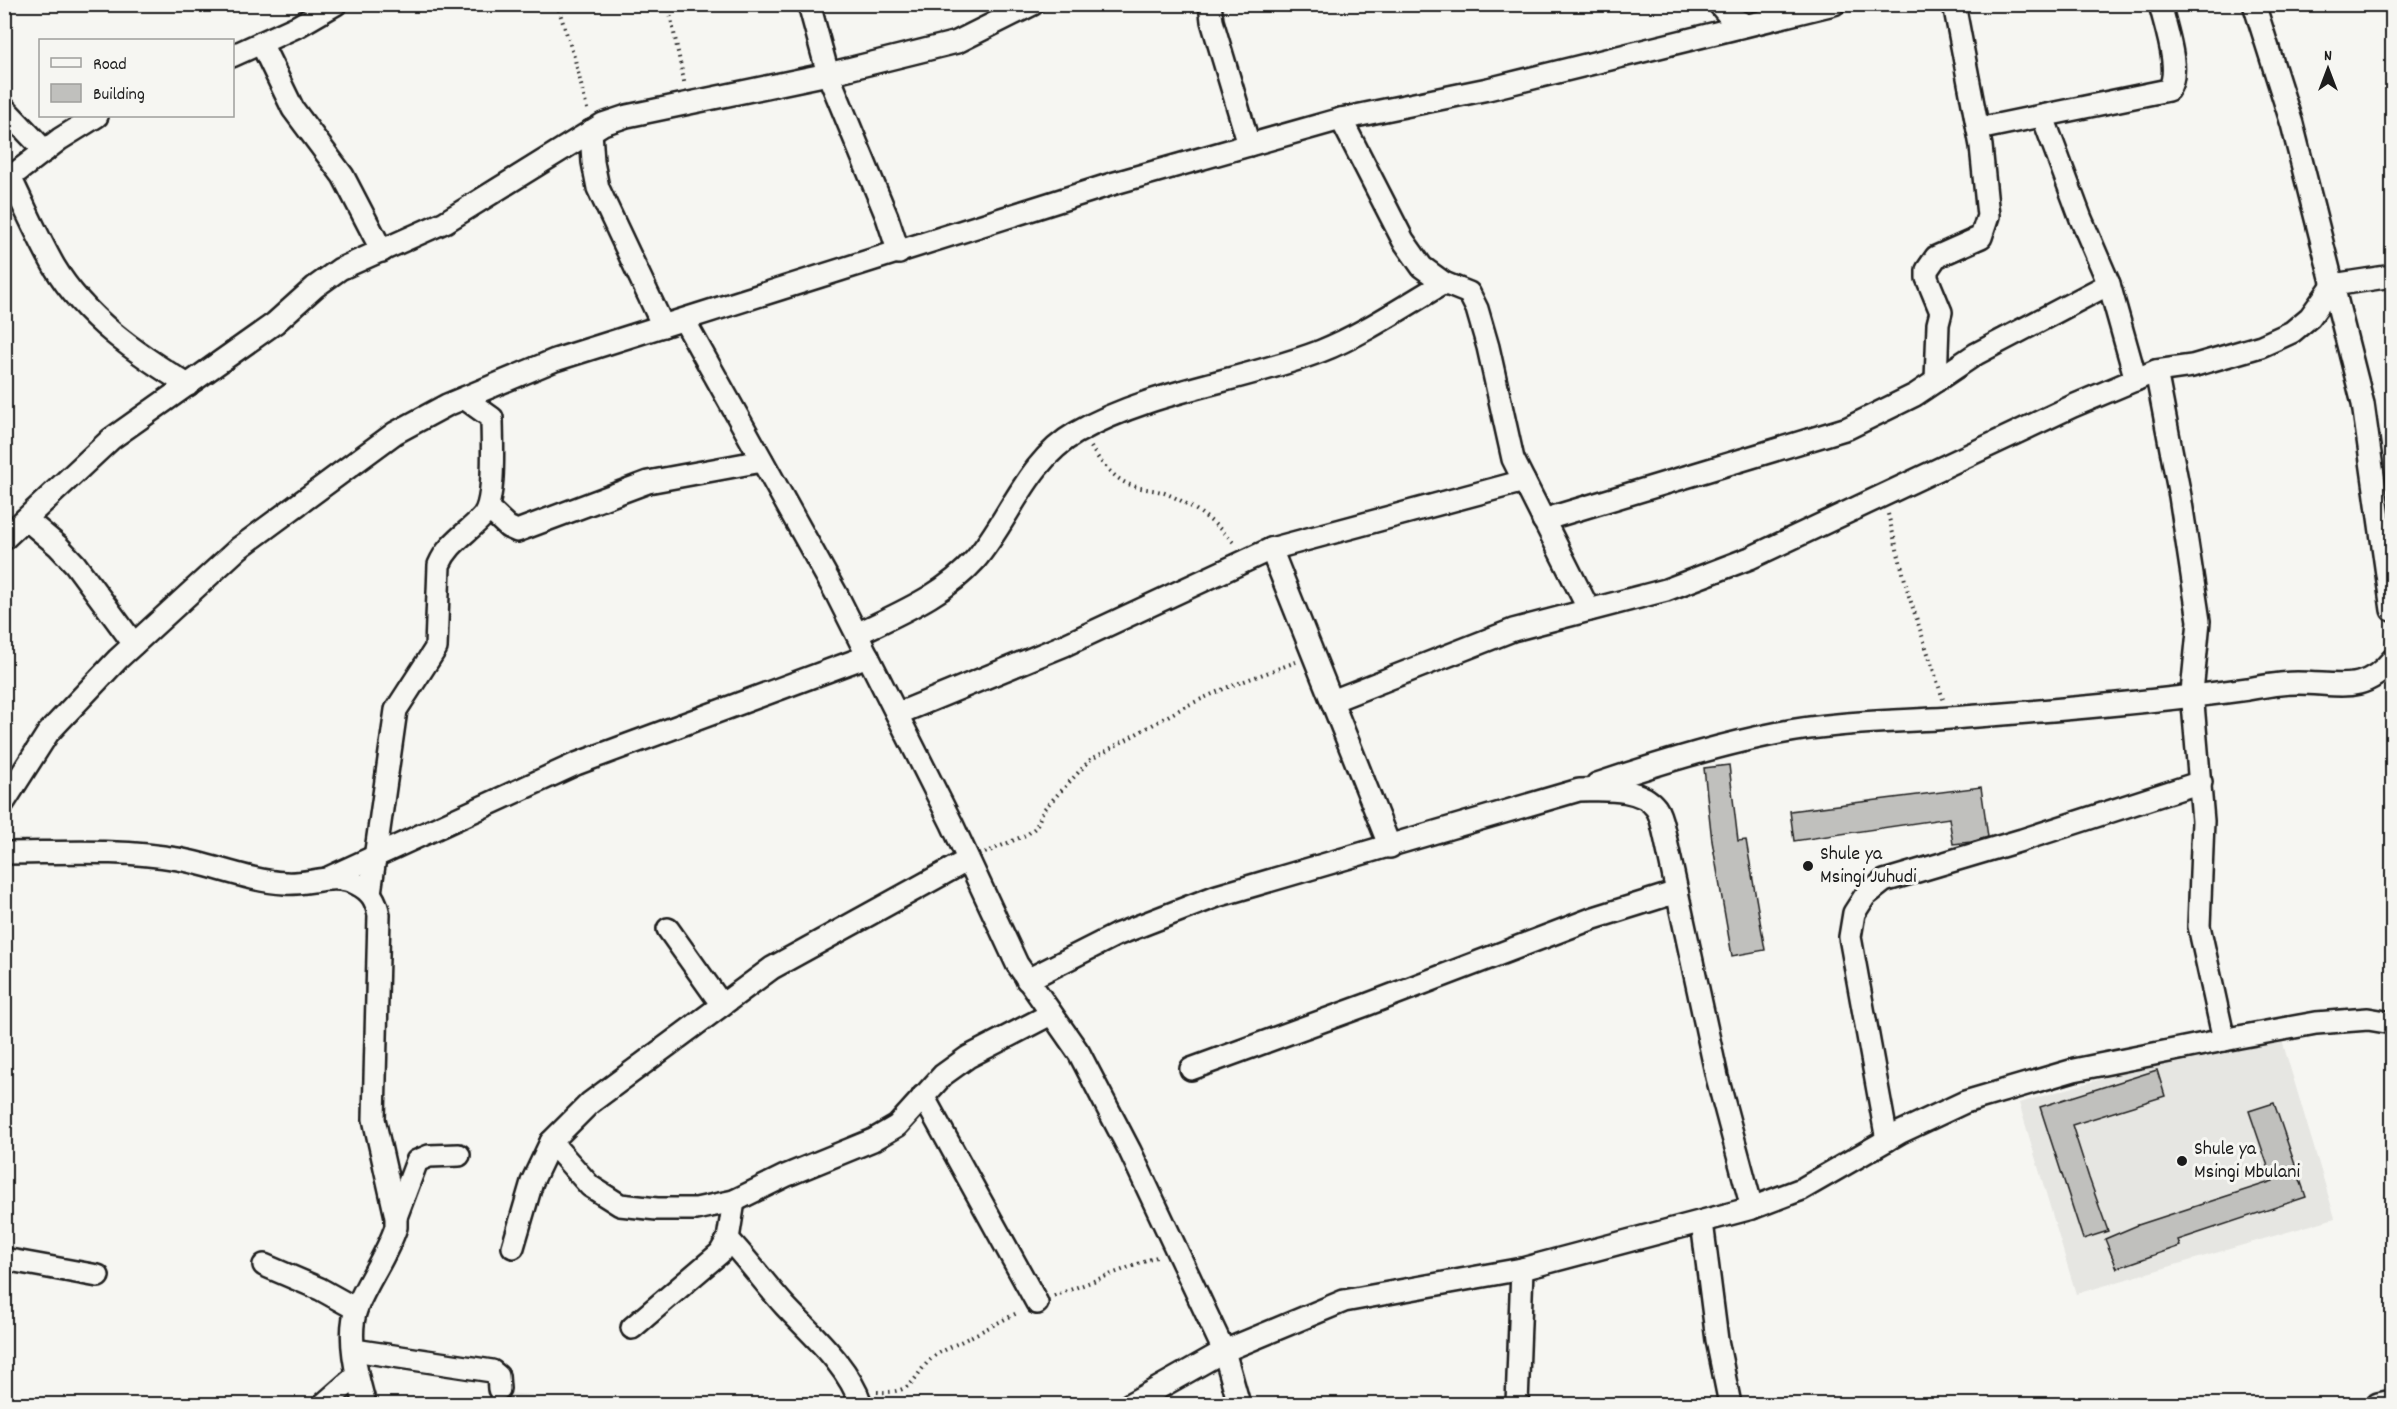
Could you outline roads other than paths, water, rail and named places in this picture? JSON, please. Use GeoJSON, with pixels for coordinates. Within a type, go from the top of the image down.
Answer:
{"type":"FeatureCollection","features":[{"type":"Feature","properties":{"kind":"street"},"geometry":{"type":"LineString","coordinates":[[234,55],[298,26],[336,4]]}},
{"type":"Feature","properties":{"kind":"street"},"geometry":{"type":"LineString","coordinates":[[808,4],[828,74],[887,217],[899,252]]}},
{"type":"Feature","properties":{"kind":"street"},"geometry":{"type":"LineString","coordinates":[[4,539],[111,439],[275,323],[325,279],[340,269],[445,222],[603,124],[689,103],[828,74],[957,42],[1033,4]]}},
{"type":"Feature","properties":{"kind":"street"},"geometry":{"type":"LineString","coordinates":[[1210,4],[1212,21],[1248,145]]}},
{"type":"Feature","properties":{"kind":"street"},"geometry":{"type":"LineString","coordinates":[[1719,4],[1729,16],[1746,25]]}},
{"type":"Feature","properties":{"kind":"street"},"geometry":{"type":"LineString","coordinates":[[4,802],[48,733],[134,644],[239,548],[395,433],[464,398],[555,360],[1115,183],[1341,119],[1488,89],[1834,4]]}},
{"type":"Feature","properties":{"kind":"street"},"geometry":{"type":"LineString","coordinates":[[1936,381],[1938,324],[1941,312],[1927,278],[1927,270],[1936,257],[1981,237],[1988,216],[1978,129],[1954,4]]}},
{"type":"Feature","properties":{"kind":"street"},"geometry":{"type":"LineString","coordinates":[[1978,129],[2168,90],[2175,72],[2160,4]]}},
{"type":"Feature","properties":{"kind":"street"},"geometry":{"type":"LineString","coordinates":[[2254,4],[2292,124],[2363,404],[2392,610]]}},
{"type":"Feature","properties":{"kind":"street"},"geometry":{"type":"LineString","coordinates":[[261,43],[293,109],[343,176],[382,251]]}},
{"type":"Feature","properties":{"kind":"street"},"geometry":{"type":"LineString","coordinates":[[4,108],[45,151]]}},
{"type":"Feature","properties":{"kind":"street"},"geometry":{"type":"LineString","coordinates":[[96,117],[60,139],[8,180],[55,267],[76,295],[119,338],[149,362],[188,385]]}},
{"type":"Feature","properties":{"kind":"street"},"geometry":{"type":"LineString","coordinates":[[2043,117],[2081,219],[2109,284],[2136,380]]}},
{"type":"Feature","properties":{"kind":"street"},"geometry":{"type":"LineString","coordinates":[[1341,119],[1403,240],[1422,267],[1444,283],[1469,292],[1477,309],[1488,347],[1513,459],[1589,610]]}},
{"type":"Feature","properties":{"kind":"street"},"geometry":{"type":"LineString","coordinates":[[591,131],[598,188],[663,326]]}},
{"type":"Feature","properties":{"kind":"street"},"geometry":{"type":"LineString","coordinates":[[1332,701],[1513,630],[1666,590],[1750,558],[2073,406],[2156,371],[2192,366],[2224,357],[2261,346],[2292,332],[2310,317],[2334,285],[2392,276]]}},
{"type":"Feature","properties":{"kind":"street"},"geometry":{"type":"LineString","coordinates":[[857,634],[945,589],[993,537],[1031,474],[1049,454],[1081,431],[1124,411],[1173,394],[1236,378],[1322,351],[1444,283]]}},
{"type":"Feature","properties":{"kind":"street"},"geometry":{"type":"LineString","coordinates":[[1544,520],[1848,428],[1915,395],[1976,354],[2109,284]]}},
{"type":"Feature","properties":{"kind":"street"},"geometry":{"type":"LineString","coordinates":[[684,320],[837,595],[1017,964],[1084,1063],[1130,1151],[1224,1351],[1239,1404]]}},
{"type":"Feature","properties":{"kind":"street"},"geometry":{"type":"LineString","coordinates":[[2156,371],[2180,496],[2199,621],[2192,697],[2203,820],[2199,926],[2224,1040]]}},
{"type":"Feature","properties":{"kind":"street"},"geometry":{"type":"LineString","coordinates":[[370,892],[396,710],[436,648],[439,565],[451,546],[483,516],[490,498],[492,418],[464,398]]}},
{"type":"Feature","properties":{"kind":"street"},"geometry":{"type":"LineString","coordinates":[[488,508],[508,527],[517,531],[648,482],[762,461]]}},
{"type":"Feature","properties":{"kind":"street"},"geometry":{"type":"LineString","coordinates":[[897,714],[1065,645],[1271,549],[1524,481]]}},
{"type":"Feature","properties":{"kind":"street"},"geometry":{"type":"LineString","coordinates":[[26,519],[75,564],[134,644]]}},
{"type":"Feature","properties":{"kind":"street"},"geometry":{"type":"LineString","coordinates":[[1271,549],[1390,847]]}},
{"type":"Feature","properties":{"kind":"street"},"geometry":{"type":"LineString","coordinates":[[330,878],[576,764],[868,656]]}},
{"type":"Feature","properties":{"kind":"street"},"geometry":{"type":"LineString","coordinates":[[1027,980],[1116,935],[1217,896],[1579,790],[1664,761],[1781,733],[1875,722],[2192,697],[2284,683],[2346,686],[2364,682],[2381,674],[2392,660]]}},
{"type":"Feature","properties":{"kind":"street"},"geometry":{"type":"LineString","coordinates":[[1887,1140],[1850,937],[1854,913],[1865,896],[1884,881],[2022,840],[2200,782]]}},
{"type":"Feature","properties":{"kind":"street"},"geometry":{"type":"LineString","coordinates":[[1579,790],[1620,790],[1639,796],[1656,808],[1665,836],[1717,1077],[1752,1208]]}},
{"type":"Feature","properties":{"kind":"street"},"geometry":{"type":"LineString","coordinates":[[4,853],[112,854],[177,859],[285,883],[330,878],[355,883],[370,892],[376,900],[379,915],[374,1119],[396,1217]]}},
{"type":"Feature","properties":{"kind":"street"},"geometry":{"type":"LineString","coordinates":[[513,1247],[532,1182],[551,1142],[590,1103],[772,968],[968,860]]}},
{"type":"Feature","properties":{"kind":"street"},"geometry":{"type":"LineString","coordinates":[[1191,1069],[1594,918],[1677,892]]}},
{"type":"Feature","properties":{"kind":"street"},"geometry":{"type":"LineString","coordinates":[[668,929],[722,1005]]}},
{"type":"Feature","properties":{"kind":"street"},"geometry":{"type":"LineString","coordinates":[[551,1142],[590,1186],[620,1204],[657,1209],[696,1209],[734,1201],[785,1176],[873,1140],[897,1126],[943,1075],[968,1057],[1051,1014]]}},
{"type":"Feature","properties":{"kind":"street"},"geometry":{"type":"LineString","coordinates":[[1130,1404],[1224,1351],[1344,1302],[1522,1269],[1752,1208],[1802,1189],[1887,1140],[1965,1102],[2074,1070],[2224,1040],[2316,1023],[2368,1019],[2392,1023]]}},
{"type":"Feature","properties":{"kind":"street"},"geometry":{"type":"LineString","coordinates":[[922,1096],[1037,1303]]}},
{"type":"Feature","properties":{"kind":"street"},"geometry":{"type":"LineString","coordinates":[[365,1404],[356,1376],[353,1327],[356,1309],[393,1234],[396,1217],[417,1161],[429,1156],[459,1155]]}},
{"type":"Feature","properties":{"kind":"street"},"geometry":{"type":"LineString","coordinates":[[632,1328],[720,1254],[728,1239],[734,1201]]}},
{"type":"Feature","properties":{"kind":"street"},"geometry":{"type":"LineString","coordinates":[[1702,1222],[1717,1340],[1730,1404]]}},
{"type":"Feature","properties":{"kind":"street"},"geometry":{"type":"LineString","coordinates":[[728,1239],[830,1353],[858,1398]]}},
{"type":"Feature","properties":{"kind":"street"},"geometry":{"type":"LineString","coordinates":[[4,1258],[98,1276]]}},
{"type":"Feature","properties":{"kind":"street"},"geometry":{"type":"LineString","coordinates":[[264,1265],[320,1289],[356,1309]]}},
{"type":"Feature","properties":{"kind":"street"},"geometry":{"type":"LineString","coordinates":[[1517,1404],[1522,1269]]}},
{"type":"Feature","properties":{"kind":"street"},"geometry":{"type":"LineString","coordinates":[[354,1350],[492,1371],[498,1376],[499,1389]]}},
{"type":"Feature","properties":{"kind":"street"},"geometry":{"type":"LineString","coordinates":[[324,1404],[356,1376]]}},
{"type":"Feature","properties":{"kind":"street"},"geometry":{"type":"LineString","coordinates":[[2378,1404],[2392,1401]]}},
{"type":"Feature","properties":{"kind":"place","name":"Shule ya Msingi Juhudi"},"geometry":{"type":"Point","coordinates":[1808,866]}},
{"type":"Feature","properties":{"kind":"place","name":"Shule ya Msingi Mbulani"},"geometry":{"type":"Point","coordinates":[2182,1161]}}]}
